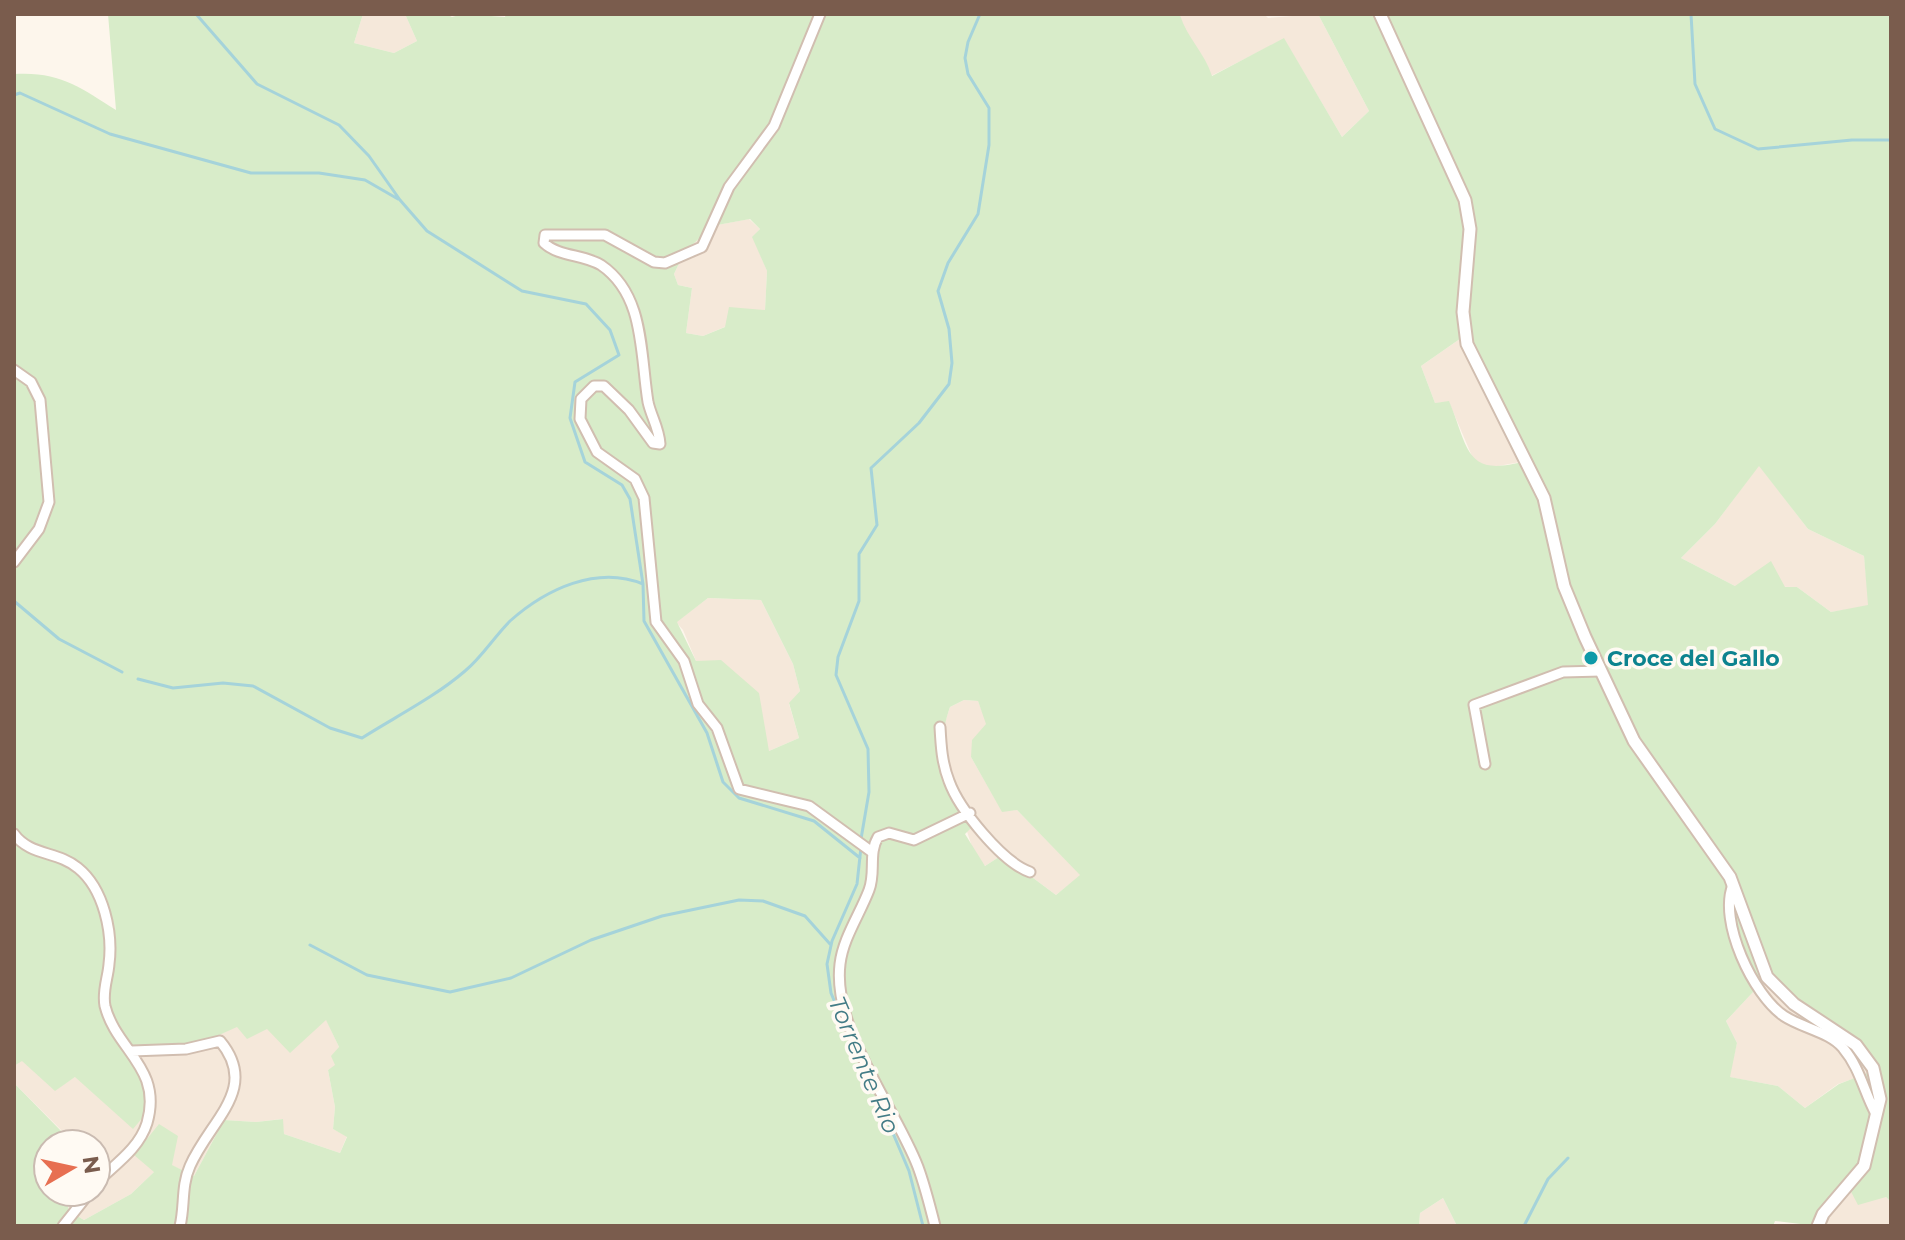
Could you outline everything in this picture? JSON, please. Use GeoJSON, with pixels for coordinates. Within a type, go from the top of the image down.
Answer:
{"type":"FeatureCollection","features":[{"type":"Feature","properties":{"kind":"street"},"geometry":{"type":"LineString","coordinates":[[820,14],[774,126],[729,187],[702,247],[665,263],[654,262],[605,235],[545,235],[544,243],[551,250],[598,263],[623,282],[634,307],[649,407],[660,444],[653,443],[629,410],[604,386],[594,386],[581,399],[580,419],[597,452],[635,479],[644,498],[656,622],[684,661],[698,704],[717,728],[733,778],[739,789],[809,806],[869,851],[874,872],[843,949],[839,988],[856,1042],[918,1167],[935,1226]]}},
{"type":"Feature","properties":{"kind":"street"},"geometry":{"type":"LineString","coordinates":[[1380,14],[1465,200],[1470,229],[1463,312],[1467,344],[1544,498],[1564,586],[1601,671],[1634,741],[1733,885],[1767,977],[1794,1004],[1856,1045],[1873,1068],[1880,1099],[1864,1166],[1823,1214],[1818,1226]]}},
{"type":"Feature","properties":{"kind":"street"},"geometry":{"type":"LineString","coordinates":[[14,370],[31,382],[40,400],[49,502],[39,529],[14,562]]}},
{"type":"Feature","properties":{"kind":"street"},"geometry":{"type":"LineString","coordinates":[[1485,764],[1474,705],[1563,672],[1601,671]]}},
{"type":"Feature","properties":{"kind":"street"},"geometry":{"type":"LineString","coordinates":[[940,727],[941,754],[949,781],[992,844],[1019,868],[1030,872]]}},
{"type":"Feature","properties":{"kind":"street"},"geometry":{"type":"LineString","coordinates":[[869,851],[883,834],[914,840],[970,813]]}},
{"type":"Feature","properties":{"kind":"street"},"geometry":{"type":"LineString","coordinates":[[14,834],[33,850],[78,868],[98,894],[111,934],[103,993],[105,1007],[144,1069],[148,1084],[147,1122],[131,1151],[112,1168]]}},
{"type":"Feature","properties":{"kind":"street"},"geometry":{"type":"LineString","coordinates":[[1733,885],[1728,899],[1730,923],[1750,977],[1768,1002],[1784,1016],[1842,1046],[1863,1080],[1876,1114]]}},
{"type":"Feature","properties":{"kind":"street"},"geometry":{"type":"LineString","coordinates":[[132,1051],[186,1049],[220,1041],[234,1058],[237,1078],[231,1095],[189,1166],[181,1197],[180,1226]]}},
{"type":"Feature","properties":{"kind":"street"},"geometry":{"type":"LineString","coordinates":[[63,1226],[77,1208]]}},
{"type":"Feature","properties":{"kind":"shaded area"},"geometry":{"type":"Polygon","coordinates":[[[363,14],[405,14],[417,41],[394,53],[354,43],[363,14]]]}},
{"type":"Feature","properties":{"kind":"shaded area"},"geometry":{"type":"Polygon","coordinates":[[[1264,14],[1268,18],[1318,14],[1369,111],[1342,137],[1284,39],[1211,76],[1201,54],[1186,36],[1180,15],[1264,14]]]}},
{"type":"Feature","properties":{"kind":"shaded area"},"geometry":{"type":"Polygon","coordinates":[[[749,219],[760,229],[753,237],[767,271],[765,310],[703,336],[686,333],[692,288],[678,285],[674,274],[684,253],[712,226],[749,219]]]}},
{"type":"Feature","properties":{"kind":"shaded area"},"geometry":{"type":"Polygon","coordinates":[[[1467,334],[1526,461],[1487,468],[1474,461],[1449,402],[1435,403],[1421,366],[1467,334]]]}},
{"type":"Feature","properties":{"kind":"shaded area"},"geometry":{"type":"Polygon","coordinates":[[[1759,465],[1808,529],[1864,556],[1869,606],[1831,612],[1797,587],[1735,586],[1681,558],[1715,524],[1759,465]]]}},
{"type":"Feature","properties":{"kind":"shaded area"},"geometry":{"type":"Polygon","coordinates":[[[708,598],[761,600],[793,664],[800,691],[789,704],[799,738],[769,751],[696,661],[683,630],[676,622],[708,598]]]}},
{"type":"Feature","properties":{"kind":"shaded area"},"geometry":{"type":"Polygon","coordinates":[[[964,700],[978,701],[987,724],[971,757],[1002,811],[1017,810],[1081,875],[1056,895],[1002,855],[985,866],[974,853],[944,761],[941,734],[950,707],[964,700]]]}},
{"type":"Feature","properties":{"kind":"shaded area"},"geometry":{"type":"Polygon","coordinates":[[[1769,975],[1852,1038],[1873,1072],[1838,1084],[1805,1108],[1778,1086],[1729,1077],[1737,1043],[1726,1021],[1769,975]]]}},
{"type":"Feature","properties":{"kind":"shaded area"},"geometry":{"type":"Polygon","coordinates":[[[326,1019],[339,1047],[336,1066],[328,1070],[335,1107],[333,1129],[347,1136],[340,1153],[284,1134],[282,1119],[256,1122],[224,1120],[194,1176],[171,1165],[154,1172],[131,1194],[112,1205],[112,1128],[59,1128],[14,1083],[14,1066],[22,1060],[55,1090],[75,1077],[132,1055],[183,1051],[237,1026],[267,1029],[326,1019]]]}},
{"type":"Feature","properties":{"kind":"shaded area"},"geometry":{"type":"Polygon","coordinates":[[[1846,1184],[1886,1197],[1891,1202],[1891,1226],[1817,1226],[1846,1184]]]}},
{"type":"Feature","properties":{"kind":"shaded area"},"geometry":{"type":"Polygon","coordinates":[[[1443,1198],[1457,1226],[1419,1226],[1420,1213],[1443,1198]]]}},
{"type":"Feature","properties":{"kind":"shaded area"},"geometry":{"type":"Polygon","coordinates":[[[68,1208],[106,1208],[84,1220],[68,1208]]]}},
{"type":"Feature","properties":{"kind":"green space"},"geometry":{"type":"Polygon","coordinates":[[[108,14],[363,14],[354,43],[394,53],[417,41],[405,14],[505,17],[506,14],[1183,14],[1180,15],[1183,23],[1212,76],[1284,38],[1342,137],[1369,111],[1318,14],[1891,14],[1891,1202],[1886,1197],[1858,1205],[1847,1184],[1817,1226],[1775,1221],[1773,1226],[1457,1226],[1443,1198],[1420,1213],[1419,1226],[14,1226],[14,1083],[58,1128],[32,1128],[32,1208],[68,1208],[84,1220],[106,1208],[112,1208],[112,1205],[131,1194],[154,1172],[134,1155],[159,1124],[178,1136],[172,1165],[194,1176],[224,1120],[256,1122],[283,1119],[284,1134],[340,1153],[347,1137],[333,1129],[335,1107],[328,1070],[335,1065],[331,1056],[339,1047],[326,1020],[290,1053],[267,1029],[247,1039],[237,1027],[183,1051],[133,1055],[155,1103],[133,1129],[75,1077],[55,1091],[22,1061],[14,1066],[14,74],[44,75],[80,88],[116,110],[108,14]],[[750,219],[712,226],[684,253],[674,274],[678,285],[692,288],[686,333],[703,336],[725,327],[729,307],[765,310],[767,271],[752,237],[760,229],[750,219]],[[1467,334],[1421,366],[1435,403],[1449,401],[1472,455],[1491,466],[1525,461],[1467,334]],[[1759,466],[1715,524],[1681,558],[1735,586],[1771,561],[1785,587],[1797,587],[1831,612],[1868,605],[1864,556],[1808,529],[1759,466]],[[708,598],[677,622],[696,661],[721,660],[759,693],[769,751],[799,738],[789,703],[800,691],[793,664],[761,600],[708,598]],[[964,700],[950,707],[943,740],[944,755],[953,781],[975,824],[965,834],[985,866],[1002,855],[1056,895],[1080,875],[1017,810],[1002,812],[971,757],[972,740],[986,724],[978,701],[964,700]],[[1769,975],[1726,1021],[1737,1043],[1730,1077],[1778,1086],[1805,1108],[1839,1084],[1873,1071],[1852,1038],[1794,998],[1769,975]]]}},
{"type":"Feature","properties":{"kind":"waterway"},"geometry":{"type":"LineString","coordinates":[[196,14],[257,84],[339,125],[369,156],[427,231],[522,291],[586,304],[610,330],[619,355],[575,382],[570,418],[585,462],[622,485],[630,499],[643,584],[644,621],[707,733],[723,782],[739,798],[814,821],[860,858]]}},
{"type":"Feature","properties":{"kind":"waterway","name":"Torrente Rio"},"geometry":{"type":"LineString","coordinates":[[861,839],[869,792],[868,749],[836,675],[838,657],[859,601],[859,554],[877,525],[871,468],[919,423],[949,384],[952,363],[949,329],[938,291],[948,263],[978,214],[989,145],[989,108],[968,74],[965,58],[980,14]]}},
{"type":"Feature","properties":{"kind":"waterway"},"geometry":{"type":"LineString","coordinates":[[1691,14],[1695,84],[1715,129],[1758,149],[1852,140],[1891,140]]}},
{"type":"Feature","properties":{"kind":"waterway"},"geometry":{"type":"LineString","coordinates":[[14,95],[20,93],[110,134],[251,173],[319,173],[365,180],[398,199]]}},
{"type":"Feature","properties":{"kind":"waterway"},"geometry":{"type":"LineString","coordinates":[[138,679],[173,688],[223,683],[253,686],[330,728],[362,738],[428,698],[465,671],[510,621],[556,590],[573,583],[608,577],[643,584]]}},
{"type":"Feature","properties":{"kind":"waterway"},"geometry":{"type":"LineString","coordinates":[[14,601],[59,639],[122,672]]}},
{"type":"Feature","properties":{"kind":"waterway","name":"Torrente Rio"},"geometry":{"type":"LineString","coordinates":[[846,1029],[831,993],[827,964],[832,941],[857,884],[861,847]]}},
{"type":"Feature","properties":{"kind":"waterway"},"geometry":{"type":"LineString","coordinates":[[310,945],[367,975],[450,992],[511,978],[591,940],[662,916],[739,900],[763,901],[805,916],[830,944]]}},
{"type":"Feature","properties":{"kind":"waterway","name":"Torrente Rio"},"geometry":{"type":"LineString","coordinates":[[878,1098],[909,1171],[923,1226]]}},
{"type":"Feature","properties":{"kind":"waterway"},"geometry":{"type":"LineString","coordinates":[[1524,1226],[1548,1179],[1568,1158]]}},
{"type":"Feature","properties":{"kind":"place","name":"Croce del Gallo"},"geometry":{"type":"Point","coordinates":[1591,658]}}]}
